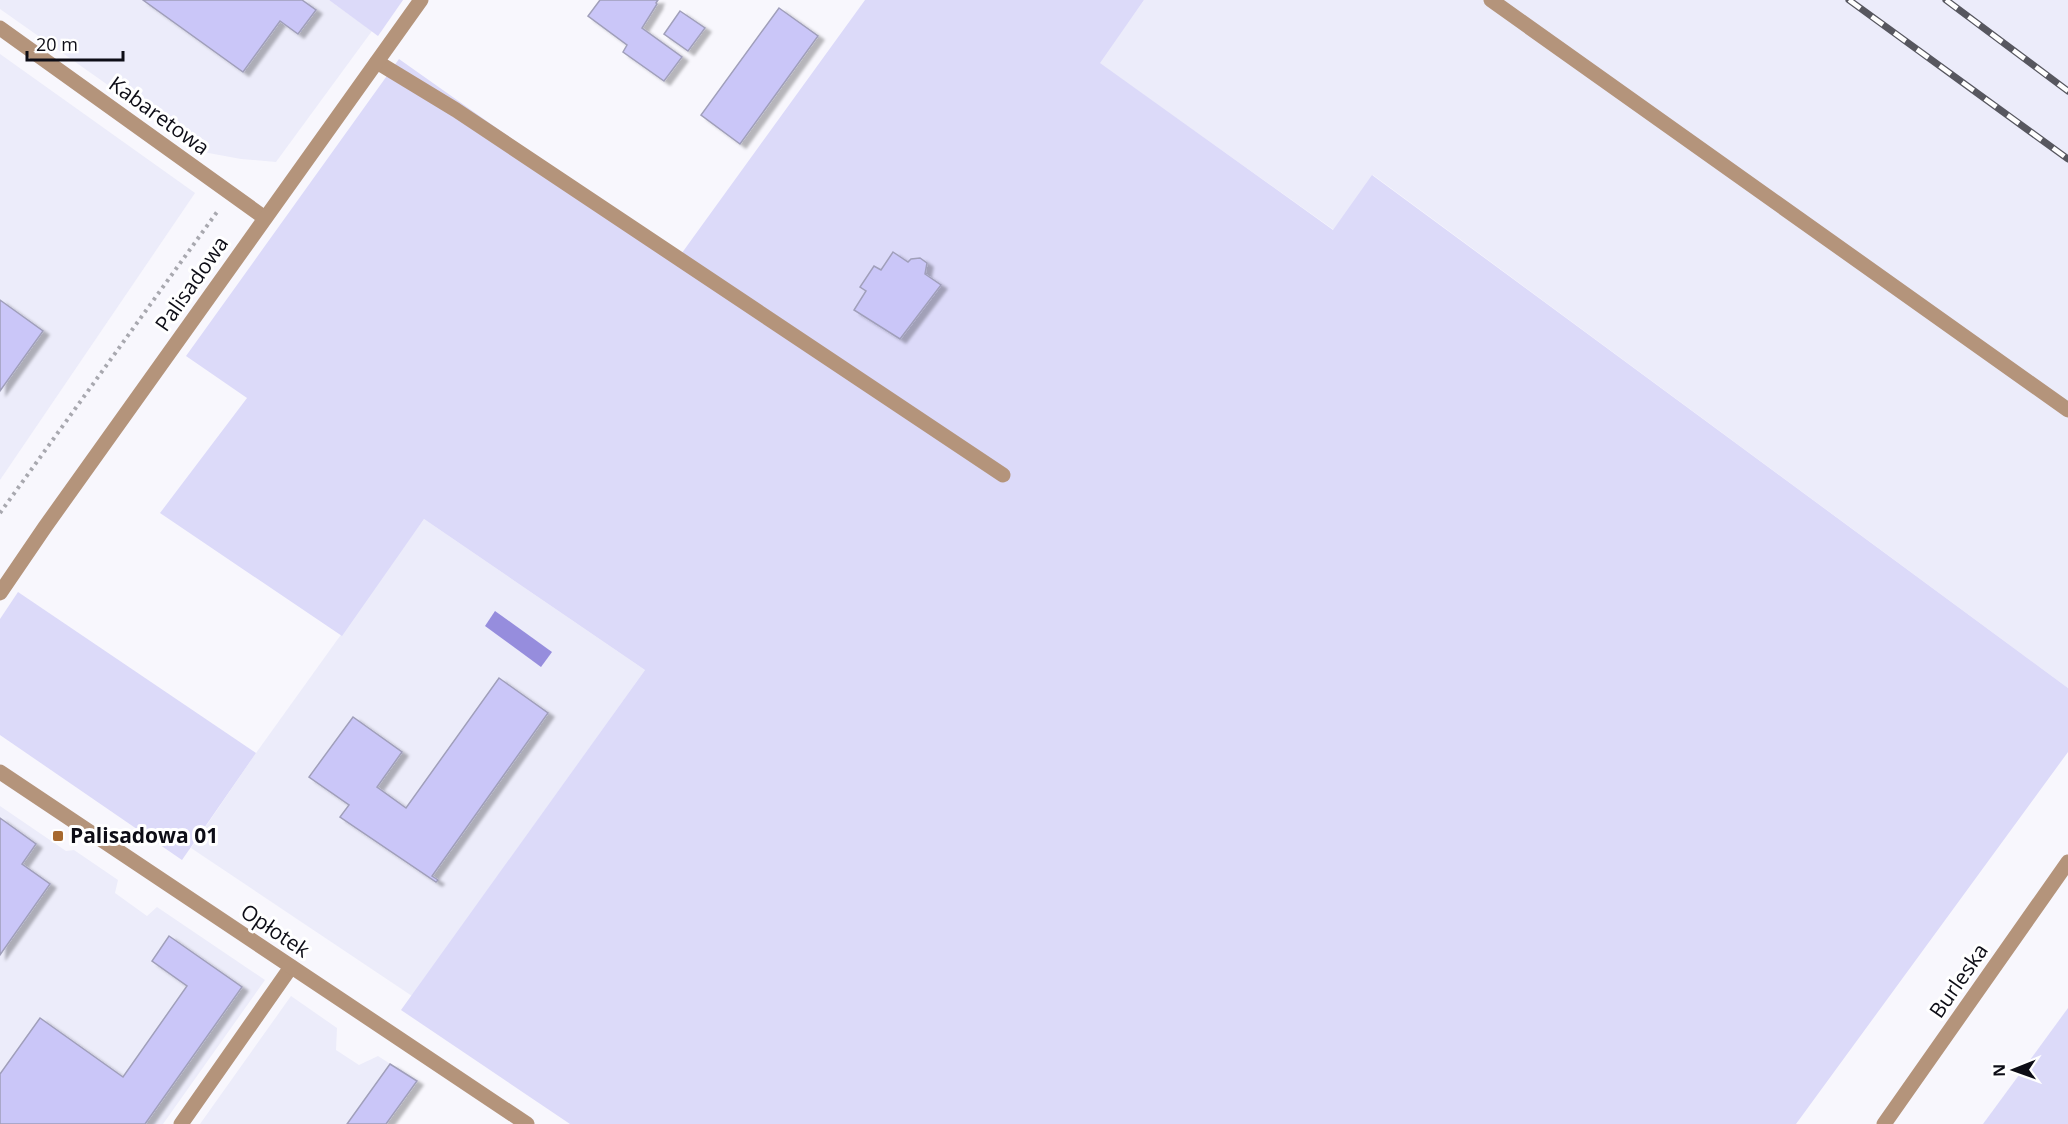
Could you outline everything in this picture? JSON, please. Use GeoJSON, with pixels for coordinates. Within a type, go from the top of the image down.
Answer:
{"type":"FeatureCollection","features":[{"type":"Feature","properties":{"kind":"street","name":"Palisadowa"},"geometry":{"type":"LineString","coordinates":[[0,593],[421,0]]}},
{"type":"Feature","properties":{"kind":"street"},"geometry":{"type":"LineString","coordinates":[[1491,0],[2068,410]]}},
{"type":"Feature","properties":{"kind":"street","name":"Kabaretowa"},"geometry":{"type":"LineString","coordinates":[[0,28],[265,218]]}},
{"type":"Feature","properties":{"kind":"street"},"geometry":{"type":"LineString","coordinates":[[377,62],[447,104],[1003,475]]}},
{"type":"Feature","properties":{"kind":"street","name":"Opłotek"},"geometry":{"type":"LineString","coordinates":[[0,772],[527,1124]]}},
{"type":"Feature","properties":{"kind":"street","name":"Burleska"},"geometry":{"type":"LineString","coordinates":[[1884,1124],[2068,862]]}},
{"type":"Feature","properties":{"kind":"street"},"geometry":{"type":"LineString","coordinates":[[181,1124],[291,967]]}},
{"type":"Feature","properties":{"kind":"path"},"geometry":{"type":"LineString","coordinates":[[0,513],[231,193]]}},
{"type":"Feature","properties":{"kind":"shaded area"},"geometry":{"type":"Polygon","coordinates":[[[0,0],[329,0],[372,31],[276,162],[203,152],[0,9],[0,0]]]}},
{"type":"Feature","properties":{"kind":"shaded area"},"geometry":{"type":"Polygon","coordinates":[[[329,0],[403,0],[378,36],[329,0]]]}},
{"type":"Feature","properties":{"kind":"shaded area"},"geometry":{"type":"Polygon","coordinates":[[[865,0],[1144,0],[1100,63],[1333,230],[1372,175],[2068,688],[2068,752],[1796,1124],[570,1124],[401,1010],[645,670],[424,519],[342,636],[160,513],[247,398],[186,356],[399,59],[679,257],[865,0]]]}},
{"type":"Feature","properties":{"kind":"shaded area"},"geometry":{"type":"Polygon","coordinates":[[[1144,0],[2068,0],[2068,688],[1373,175],[1334,230],[1099,63],[1144,0]]]}},
{"type":"Feature","properties":{"kind":"shaded area"},"geometry":{"type":"Polygon","coordinates":[[[0,54],[195,193],[0,480],[0,54]]]}},
{"type":"Feature","properties":{"kind":"shaded area"},"geometry":{"type":"Polygon","coordinates":[[[424,519],[645,670],[412,996],[191,848],[256,753],[424,519]]]}},
{"type":"Feature","properties":{"kind":"shaded area"},"geometry":{"type":"Polygon","coordinates":[[[18,592],[256,753],[182,860],[0,735],[0,619],[18,592]]]}},
{"type":"Feature","properties":{"kind":"shaded area"},"geometry":{"type":"Polygon","coordinates":[[[495,611],[552,652],[541,667],[485,626],[495,611]]]}},
{"type":"Feature","properties":{"kind":"shaded area"},"geometry":{"type":"Polygon","coordinates":[[[0,806],[66,851],[74,850],[118,880],[115,893],[147,916],[157,907],[265,980],[163,1124],[0,1124],[0,806]]]}},
{"type":"Feature","properties":{"kind":"shaded area"},"geometry":{"type":"Polygon","coordinates":[[[291,996],[337,1028],[336,1050],[359,1065],[378,1056],[417,1081],[386,1124],[200,1124],[291,996]]]}},
{"type":"Feature","properties":{"kind":"shaded area"},"geometry":{"type":"Polygon","coordinates":[[[2068,1008],[2068,1124],[1983,1124],[2068,1008]]]}},
{"type":"Feature","properties":{"kind":"building"},"geometry":{"type":"Polygon","coordinates":[[[143,0],[302,0],[316,10],[298,34],[280,21],[243,72],[143,0]]]}},
{"type":"Feature","properties":{"kind":"building"},"geometry":{"type":"Polygon","coordinates":[[[600,0],[658,0],[642,28],[682,57],[664,81],[623,52],[627,45],[588,16],[600,0]]]}},
{"type":"Feature","properties":{"kind":"building"},"geometry":{"type":"Polygon","coordinates":[[[779,8],[818,36],[740,144],[701,115],[779,8]]]}},
{"type":"Feature","properties":{"kind":"building"},"geometry":{"type":"Polygon","coordinates":[[[680,11],[705,28],[688,51],[664,34],[680,11]]]}},
{"type":"Feature","properties":{"kind":"building"},"geometry":{"type":"Polygon","coordinates":[[[893,252],[908,262],[911,259],[920,258],[927,263],[925,274],[941,285],[900,339],[854,310],[866,291],[860,287],[874,266],[881,270],[893,252]]]}},
{"type":"Feature","properties":{"kind":"building"},"geometry":{"type":"Polygon","coordinates":[[[0,300],[43,331],[0,391],[0,300]]]}},
{"type":"Feature","properties":{"kind":"building"},"geometry":{"type":"Polygon","coordinates":[[[499,678],[548,713],[432,876],[438,880],[436,882],[340,817],[349,805],[309,777],[353,717],[402,752],[377,787],[406,808],[499,678]]]}},
{"type":"Feature","properties":{"kind":"building"},"geometry":{"type":"Polygon","coordinates":[[[0,818],[36,844],[22,864],[50,884],[0,955],[0,818]]]}},
{"type":"Feature","properties":{"kind":"building"},"geometry":{"type":"Polygon","coordinates":[[[169,936],[242,987],[145,1124],[0,1124],[0,1074],[40,1018],[123,1077],[187,986],[152,961],[169,936]]]}},
{"type":"Feature","properties":{"kind":"building"},"geometry":{"type":"Polygon","coordinates":[[[390,1064],[417,1081],[386,1124],[347,1124],[390,1064]]]}},
{"type":"Feature","properties":{"kind":"railway"},"geometry":{"type":"LineString","coordinates":[[1849,0],[2068,159]]}},
{"type":"Feature","properties":{"kind":"railway"},"geometry":{"type":"LineString","coordinates":[[1946,0],[2068,91]]}},
{"type":"Feature","properties":{"kind":"place","name":"Palisadowa 01"},"geometry":{"type":"Point","coordinates":[58,836]}}]}
